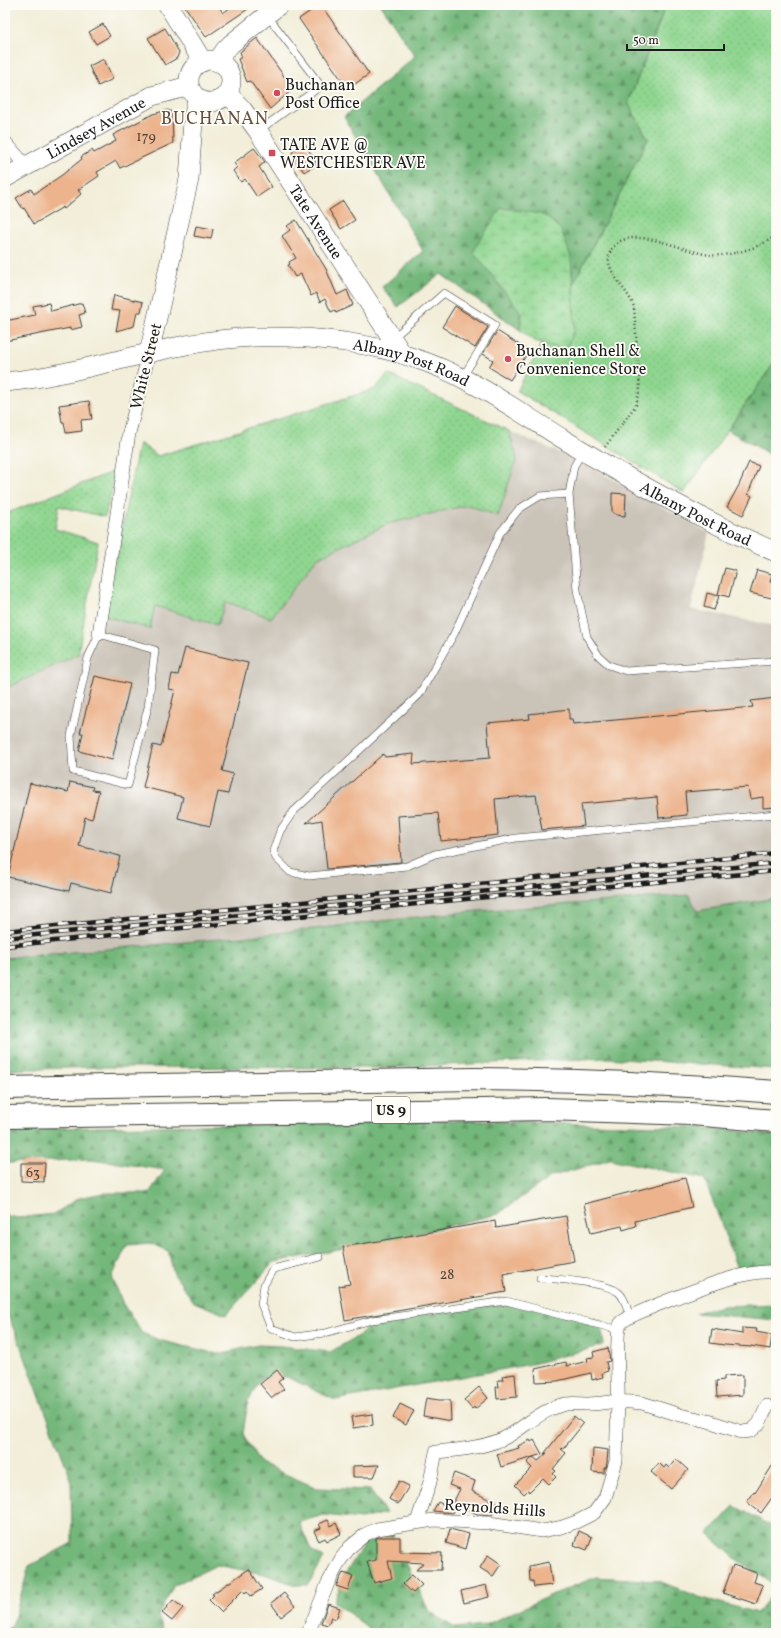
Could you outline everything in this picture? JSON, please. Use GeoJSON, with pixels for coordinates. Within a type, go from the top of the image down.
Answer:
{"type":"FeatureCollection","features":[{"type":"Feature","properties":{"kind":"highway","name":"US 9"},"geometry":{"type":"LineString","coordinates":[[5,1088],[466,1080],[548,1080],[685,1085],[776,1092]]}},
{"type":"Feature","properties":{"kind":"highway","name":"US 9"},"geometry":{"type":"LineString","coordinates":[[5,1117],[547,1109],[690,1114],[776,1121]]}},
{"type":"Feature","properties":{"kind":"street"},"geometry":{"type":"LineString","coordinates":[[168,5],[210,62],[225,67],[229,75],[230,84],[227,93],[221,99],[213,102],[205,102],[193,92],[189,80],[192,71],[196,66],[210,62],[273,10]]}},
{"type":"Feature","properties":{"kind":"street","name":"Lindsey Avenue"},"geometry":{"type":"LineString","coordinates":[[5,178],[152,96],[193,92]]}},
{"type":"Feature","properties":{"kind":"street","name":"White Street"},"geometry":{"type":"LineString","coordinates":[[99,634],[129,433],[189,179],[193,121],[193,92]]}},
{"type":"Feature","properties":{"kind":"street","name":"Tate Avenue"},"geometry":{"type":"LineString","coordinates":[[227,93],[258,131],[397,346]]}},
{"type":"Feature","properties":{"kind":"street"},"geometry":{"type":"LineString","coordinates":[[5,142],[26,166]]}},
{"type":"Feature","properties":{"kind":"street","name":"Albany Post Road"},"geometry":{"type":"LineString","coordinates":[[5,382],[31,379],[211,341],[270,337],[397,346],[428,363],[461,378],[646,487],[752,542],[776,552]]}},
{"type":"Feature","properties":{"kind":"street"},"geometry":{"type":"LineString","coordinates":[[619,1330],[621,1323],[630,1317],[726,1280],[768,1271],[776,1272]]}},
{"type":"Feature","properties":{"kind":"street","name":"Reynolds Hills"},"geometry":{"type":"LineString","coordinates":[[308,1633],[328,1583],[341,1559],[350,1547],[366,1534],[377,1529],[434,1520],[489,1523],[542,1531],[562,1527],[594,1513],[605,1498],[616,1461],[619,1330]]}},
{"type":"Feature","properties":{"kind":"street","name":"Reynolds Hills"},"geometry":{"type":"LineString","coordinates":[[417,1522],[430,1482],[436,1452],[457,1450],[489,1443],[509,1436],[527,1422],[552,1409],[567,1404],[589,1404],[618,1401],[642,1403],[742,1432],[752,1431],[759,1424],[767,1406]]}},
{"type":"Feature","properties":{"kind":"lane"},"geometry":{"type":"LineString","coordinates":[[258,131],[321,86],[273,10]]}},
{"type":"Feature","properties":{"kind":"lane"},"geometry":{"type":"LineString","coordinates":[[397,346],[444,293],[495,325],[461,378]]}},
{"type":"Feature","properties":{"kind":"lane"},"geometry":{"type":"LineString","coordinates":[[590,455],[574,466],[569,494],[577,590],[587,637],[599,656],[609,665],[626,671],[776,661]]}},
{"type":"Feature","properties":{"kind":"lane"},"geometry":{"type":"LineString","coordinates":[[569,494],[540,496],[519,509],[500,533],[454,634],[419,695],[293,812],[280,831],[276,840],[273,851],[276,858],[290,872],[309,876],[407,866],[435,854],[516,838],[776,814]]}},
{"type":"Feature","properties":{"kind":"lane"},"geometry":{"type":"LineString","coordinates":[[99,634],[155,650],[148,707],[128,785],[73,771],[71,736],[88,658],[99,634]]}},
{"type":"Feature","properties":{"kind":"lane"},"geometry":{"type":"LineString","coordinates":[[320,1257],[273,1269],[264,1286],[261,1304],[271,1328],[295,1337],[325,1333],[372,1320],[506,1301],[619,1330]]}},
{"type":"Feature","properties":{"kind":"lane"},"geometry":{"type":"LineString","coordinates":[[540,1278],[574,1281],[607,1287],[618,1292],[625,1302],[630,1317]]}},
{"type":"Feature","properties":{"kind":"path"},"geometry":{"type":"LineString","coordinates":[[590,455],[636,405],[640,388],[634,307],[631,299],[610,269],[608,261],[610,250],[617,242],[626,238],[638,237],[693,252],[712,255],[727,254],[766,242],[776,234]]}},
{"type":"Feature","properties":{"kind":"shaded area"},"geometry":{"type":"Polygon","coordinates":[[[509,431],[586,464],[709,533],[691,609],[776,626],[776,898],[697,911],[453,913],[242,937],[5,958],[5,689],[78,654],[104,616],[155,606],[217,625],[226,602],[271,618],[317,558],[387,524],[468,505],[498,515],[517,458],[509,431]]]}},
{"type":"Feature","properties":{"kind":"green space"},"geometry":{"type":"Polygon","coordinates":[[[381,5],[666,5],[628,103],[648,139],[573,284],[571,257],[473,250],[522,314],[520,330],[441,274],[398,307],[382,287],[423,251],[344,117],[415,56],[381,5]]]}},
{"type":"Feature","properties":{"kind":"green space"},"geometry":{"type":"Polygon","coordinates":[[[666,5],[776,5],[776,360],[684,493],[517,391],[542,343],[565,350],[575,329],[573,284],[648,139],[628,103],[666,5]]]}},
{"type":"Feature","properties":{"kind":"green space"},"geometry":{"type":"Polygon","coordinates":[[[501,208],[540,214],[547,217],[561,230],[571,257],[575,329],[565,350],[535,341],[520,330],[522,314],[473,251],[501,208]]]}},
{"type":"Feature","properties":{"kind":"green space"},"geometry":{"type":"Polygon","coordinates":[[[776,360],[776,458],[728,430],[776,360]]]}},
{"type":"Feature","properties":{"kind":"green space"},"geometry":{"type":"Polygon","coordinates":[[[388,374],[509,431],[517,458],[498,516],[468,505],[387,524],[317,558],[271,618],[226,602],[217,625],[155,606],[150,629],[104,616],[139,443],[158,456],[375,389],[388,374]]]}},
{"type":"Feature","properties":{"kind":"green space"},"geometry":{"type":"Polygon","coordinates":[[[117,470],[105,517],[59,506],[55,529],[98,542],[78,654],[5,689],[5,514],[117,470]]]}},
{"type":"Feature","properties":{"kind":"green space"},"geometry":{"type":"Polygon","coordinates":[[[689,895],[697,911],[776,898],[776,1069],[606,1058],[383,1068],[99,1067],[5,1070],[5,958],[242,937],[452,913],[689,895]]]}},
{"type":"Feature","properties":{"kind":"green space"},"geometry":{"type":"Polygon","coordinates":[[[443,1120],[698,1127],[776,1135],[776,1265],[737,1269],[704,1179],[610,1159],[550,1177],[498,1214],[377,1243],[274,1262],[226,1315],[194,1302],[174,1274],[168,1251],[151,1243],[127,1245],[112,1277],[123,1304],[142,1333],[162,1341],[218,1354],[258,1345],[281,1346],[330,1352],[358,1336],[369,1325],[475,1305],[527,1305],[601,1320],[604,1345],[532,1364],[335,1400],[287,1377],[262,1378],[248,1401],[243,1434],[260,1463],[317,1488],[370,1490],[386,1513],[361,1519],[324,1515],[299,1522],[311,1550],[324,1558],[308,1585],[296,1585],[264,1574],[217,1565],[174,1585],[158,1615],[164,1633],[5,1633],[5,1630],[12,1626],[29,1566],[72,1543],[71,1479],[18,1339],[5,1309],[5,1215],[17,1218],[54,1214],[79,1198],[103,1193],[149,1193],[165,1170],[92,1159],[7,1163],[5,1166],[5,1129],[443,1120]]]}},
{"type":"Feature","properties":{"kind":"green space"},"geometry":{"type":"Polygon","coordinates":[[[776,1304],[776,1320],[695,1313],[722,1306],[776,1304]]]}},
{"type":"Feature","properties":{"kind":"green space"},"geometry":{"type":"Polygon","coordinates":[[[734,1506],[776,1528],[776,1586],[736,1559],[708,1534],[734,1506]]]}},
{"type":"Feature","properties":{"kind":"green space"},"geometry":{"type":"Polygon","coordinates":[[[392,1533],[429,1611],[455,1628],[485,1625],[549,1596],[596,1577],[659,1581],[699,1597],[757,1613],[776,1590],[776,1633],[375,1633],[334,1602],[344,1576],[364,1544],[392,1533]]]}},
{"type":"Feature","properties":{"kind":"building"},"geometry":{"type":"Polygon","coordinates":[[[184,5],[218,5],[223,13],[234,5],[254,5],[206,37],[184,5]]]}},
{"type":"Feature","properties":{"kind":"building"},"geometry":{"type":"Polygon","coordinates":[[[321,5],[369,74],[348,89],[299,19],[321,5]]]}},
{"type":"Feature","properties":{"kind":"building"},"geometry":{"type":"Polygon","coordinates":[[[103,24],[110,36],[96,44],[89,32],[103,24]]]}},
{"type":"Feature","properties":{"kind":"building"},"geometry":{"type":"Polygon","coordinates":[[[165,28],[179,52],[177,58],[165,65],[148,38],[165,28]]]}},
{"type":"Feature","properties":{"kind":"building"},"geometry":{"type":"Polygon","coordinates":[[[257,38],[293,89],[270,109],[250,81],[247,82],[238,59],[242,57],[240,52],[257,38]]]}},
{"type":"Feature","properties":{"kind":"building"},"geometry":{"type":"Polygon","coordinates":[[[104,59],[113,79],[98,86],[89,66],[104,59]]]}},
{"type":"Feature","properties":{"kind":"building"},"geometry":{"type":"Polygon","coordinates":[[[168,110],[172,112],[173,143],[120,168],[116,161],[97,172],[99,176],[78,190],[81,194],[64,209],[63,207],[34,224],[16,198],[31,189],[34,194],[62,175],[82,159],[81,157],[92,150],[94,153],[116,141],[113,135],[153,114],[168,110]]]}},
{"type":"Feature","properties":{"kind":"building"},"geometry":{"type":"Polygon","coordinates":[[[305,144],[317,164],[304,172],[292,152],[305,144]]]}},
{"type":"Feature","properties":{"kind":"building"},"geometry":{"type":"Polygon","coordinates":[[[254,148],[265,162],[259,167],[272,187],[257,197],[245,179],[241,182],[233,171],[237,167],[234,163],[254,148]]]}},
{"type":"Feature","properties":{"kind":"building"},"geometry":{"type":"Polygon","coordinates":[[[343,201],[355,220],[341,229],[329,210],[343,201]]]}},
{"type":"Feature","properties":{"kind":"building"},"geometry":{"type":"Polygon","coordinates":[[[296,220],[326,269],[337,295],[347,290],[353,305],[336,313],[335,310],[331,312],[325,299],[320,302],[316,293],[311,296],[301,274],[295,277],[288,265],[290,264],[289,262],[296,258],[282,236],[290,230],[287,226],[296,220]]]}},
{"type":"Feature","properties":{"kind":"building"},"geometry":{"type":"Polygon","coordinates":[[[196,226],[213,229],[211,239],[194,236],[196,226]]]}},
{"type":"Feature","properties":{"kind":"building"},"geometry":{"type":"Polygon","coordinates":[[[114,295],[143,302],[141,312],[137,312],[134,326],[116,331],[120,311],[111,310],[114,295]]]}},
{"type":"Feature","properties":{"kind":"building"},"geometry":{"type":"Polygon","coordinates":[[[49,303],[51,311],[82,303],[85,313],[79,315],[82,327],[5,341],[5,321],[35,315],[33,306],[49,303]]]}},
{"type":"Feature","properties":{"kind":"building"},"geometry":{"type":"Polygon","coordinates":[[[455,306],[488,327],[475,348],[442,327],[455,306]]]}},
{"type":"Feature","properties":{"kind":"building"},"geometry":{"type":"Polygon","coordinates":[[[497,331],[529,351],[510,380],[489,367],[493,360],[483,354],[497,331]]]}},
{"type":"Feature","properties":{"kind":"building"},"geometry":{"type":"Polygon","coordinates":[[[89,401],[92,419],[81,420],[82,431],[66,433],[64,422],[62,422],[59,405],[89,401]]]}},
{"type":"Feature","properties":{"kind":"building"},"geometry":{"type":"Polygon","coordinates":[[[749,462],[759,466],[748,494],[752,496],[743,515],[727,507],[749,462]]]}},
{"type":"Feature","properties":{"kind":"building"},"geometry":{"type":"Polygon","coordinates":[[[612,493],[626,494],[625,516],[617,515],[612,512],[612,493]]]}},
{"type":"Feature","properties":{"kind":"building"},"geometry":{"type":"Polygon","coordinates":[[[725,568],[736,571],[729,597],[718,594],[725,568]]]}},
{"type":"Feature","properties":{"kind":"building"},"geometry":{"type":"Polygon","coordinates":[[[757,570],[772,574],[770,581],[776,582],[776,599],[750,593],[757,570]]]}},
{"type":"Feature","properties":{"kind":"building"},"geometry":{"type":"Polygon","coordinates":[[[707,593],[719,596],[714,610],[704,607],[707,593]]]}},
{"type":"Feature","properties":{"kind":"building"},"geometry":{"type":"Polygon","coordinates":[[[185,648],[248,663],[222,771],[233,774],[228,794],[218,792],[210,826],[178,818],[183,797],[143,787],[153,745],[161,747],[175,690],[169,689],[172,674],[178,675],[185,648]]]}},
{"type":"Feature","properties":{"kind":"building"},"geometry":{"type":"Polygon","coordinates":[[[95,676],[130,684],[112,760],[79,751],[83,733],[80,733],[95,676]]]}},
{"type":"Feature","properties":{"kind":"building"},"geometry":{"type":"Polygon","coordinates":[[[776,698],[776,807],[763,808],[763,797],[750,799],[748,787],[685,792],[687,815],[659,818],[657,797],[581,804],[584,826],[542,830],[536,795],[495,799],[498,835],[441,841],[438,813],[398,816],[401,862],[327,869],[322,820],[306,823],[383,754],[385,757],[414,754],[413,764],[490,758],[487,723],[530,719],[529,714],[569,709],[569,719],[572,719],[573,724],[753,707],[751,701],[776,698]]]}},
{"type":"Feature","properties":{"kind":"building"},"geometry":{"type":"Polygon","coordinates":[[[70,782],[93,787],[92,790],[99,791],[92,819],[85,817],[79,846],[120,856],[111,893],[71,883],[69,891],[8,877],[30,783],[68,792],[70,782]]]}},
{"type":"Feature","properties":{"kind":"building"},"geometry":{"type":"Polygon","coordinates":[[[21,1163],[45,1163],[44,1182],[21,1181],[21,1163]]]}},
{"type":"Feature","properties":{"kind":"building"},"geometry":{"type":"Polygon","coordinates":[[[685,1178],[692,1207],[635,1221],[636,1226],[623,1230],[622,1226],[591,1233],[584,1204],[685,1178]]]}},
{"type":"Feature","properties":{"kind":"building"},"geometry":{"type":"Polygon","coordinates":[[[566,1216],[574,1261],[503,1274],[506,1292],[345,1320],[339,1286],[350,1284],[343,1247],[495,1221],[496,1228],[566,1216]]]}},
{"type":"Feature","properties":{"kind":"building"},"geometry":{"type":"Polygon","coordinates":[[[742,1328],[757,1329],[756,1332],[772,1335],[770,1349],[710,1343],[712,1329],[742,1334],[742,1328]]]}},
{"type":"Feature","properties":{"kind":"building"},"geometry":{"type":"Polygon","coordinates":[[[608,1348],[610,1361],[606,1362],[608,1371],[602,1373],[603,1377],[592,1380],[591,1373],[557,1381],[536,1382],[535,1369],[566,1362],[567,1366],[588,1361],[587,1358],[594,1357],[593,1352],[608,1348]]]}},
{"type":"Feature","properties":{"kind":"building"},"geometry":{"type":"Polygon","coordinates":[[[277,1370],[283,1378],[278,1382],[284,1389],[272,1398],[260,1384],[277,1370]]]}},
{"type":"Feature","properties":{"kind":"building"},"geometry":{"type":"Polygon","coordinates":[[[515,1374],[517,1397],[497,1399],[496,1387],[499,1387],[498,1380],[503,1380],[502,1376],[515,1374]]]}},
{"type":"Feature","properties":{"kind":"building"},"geometry":{"type":"Polygon","coordinates":[[[743,1375],[743,1395],[717,1397],[716,1381],[724,1380],[724,1376],[743,1375]]]}},
{"type":"Feature","properties":{"kind":"building"},"geometry":{"type":"Polygon","coordinates":[[[479,1387],[488,1398],[475,1409],[474,1407],[472,1409],[464,1400],[479,1387]]]}},
{"type":"Feature","properties":{"kind":"building"},"geometry":{"type":"Polygon","coordinates":[[[426,1398],[450,1400],[451,1421],[423,1416],[426,1398]]]}},
{"type":"Feature","properties":{"kind":"building"},"geometry":{"type":"Polygon","coordinates":[[[400,1404],[414,1411],[406,1425],[393,1418],[400,1404]]]}},
{"type":"Feature","properties":{"kind":"building"},"geometry":{"type":"Polygon","coordinates":[[[372,1414],[373,1425],[353,1428],[351,1417],[372,1414]]]}},
{"type":"Feature","properties":{"kind":"building"},"geometry":{"type":"Polygon","coordinates":[[[574,1416],[583,1424],[564,1448],[561,1449],[566,1453],[553,1469],[556,1471],[553,1474],[556,1477],[549,1484],[543,1478],[529,1492],[528,1490],[524,1494],[515,1485],[532,1468],[527,1463],[533,1457],[538,1461],[547,1453],[544,1454],[574,1416]]]}},
{"type":"Feature","properties":{"kind":"building"},"geometry":{"type":"Polygon","coordinates":[[[530,1440],[531,1442],[534,1440],[542,1454],[501,1467],[497,1454],[519,1448],[518,1446],[530,1440]]]}},
{"type":"Feature","properties":{"kind":"building"},"geometry":{"type":"Polygon","coordinates":[[[593,1448],[608,1450],[607,1463],[606,1468],[604,1468],[604,1473],[592,1472],[593,1448]]]}},
{"type":"Feature","properties":{"kind":"building"},"geometry":{"type":"Polygon","coordinates":[[[676,1459],[688,1470],[671,1489],[651,1472],[659,1463],[664,1468],[666,1465],[669,1468],[676,1459]]]}},
{"type":"Feature","properties":{"kind":"building"},"geometry":{"type":"Polygon","coordinates":[[[776,1460],[776,1492],[761,1513],[747,1502],[754,1492],[755,1493],[776,1460]]]}},
{"type":"Feature","properties":{"kind":"building"},"geometry":{"type":"Polygon","coordinates":[[[379,1465],[374,1477],[353,1477],[353,1466],[379,1465]]]}},
{"type":"Feature","properties":{"kind":"building"},"geometry":{"type":"Polygon","coordinates":[[[454,1473],[475,1481],[472,1491],[498,1504],[492,1515],[477,1514],[453,1503],[460,1489],[449,1485],[454,1473]]]}},
{"type":"Feature","properties":{"kind":"building"},"geometry":{"type":"Polygon","coordinates":[[[399,1481],[409,1486],[398,1504],[389,1499],[399,1481]]]}},
{"type":"Feature","properties":{"kind":"building"},"geometry":{"type":"Polygon","coordinates":[[[438,1502],[455,1510],[453,1513],[433,1511],[438,1502]]]}},
{"type":"Feature","properties":{"kind":"building"},"geometry":{"type":"Polygon","coordinates":[[[328,1520],[331,1526],[336,1523],[341,1534],[327,1541],[325,1538],[319,1541],[314,1531],[321,1528],[319,1524],[328,1520]]]}},
{"type":"Feature","properties":{"kind":"building"},"geometry":{"type":"Polygon","coordinates":[[[450,1529],[469,1534],[465,1549],[446,1543],[450,1529]]]}},
{"type":"Feature","properties":{"kind":"building"},"geometry":{"type":"Polygon","coordinates":[[[579,1531],[592,1537],[587,1550],[574,1545],[579,1531]]]}},
{"type":"Feature","properties":{"kind":"building"},"geometry":{"type":"Polygon","coordinates":[[[400,1537],[400,1552],[442,1553],[441,1570],[416,1570],[423,1563],[388,1561],[392,1578],[374,1583],[367,1562],[376,1560],[376,1538],[400,1537]]]}},
{"type":"Feature","properties":{"kind":"building"},"geometry":{"type":"Polygon","coordinates":[[[488,1555],[501,1564],[493,1576],[480,1568],[488,1555]]]}},
{"type":"Feature","properties":{"kind":"building"},"geometry":{"type":"Polygon","coordinates":[[[549,1562],[552,1585],[534,1587],[533,1581],[530,1581],[529,1566],[549,1562]]]}},
{"type":"Feature","properties":{"kind":"building"},"geometry":{"type":"Polygon","coordinates":[[[733,1565],[757,1573],[754,1582],[763,1585],[756,1604],[723,1593],[733,1565]]]}},
{"type":"Feature","properties":{"kind":"building"},"geometry":{"type":"Polygon","coordinates":[[[249,1569],[262,1589],[251,1596],[247,1591],[245,1593],[243,1590],[221,1612],[209,1600],[214,1595],[212,1594],[249,1569]]]}},
{"type":"Feature","properties":{"kind":"building"},"geometry":{"type":"Polygon","coordinates":[[[343,1573],[353,1576],[348,1590],[336,1586],[343,1573]]]}},
{"type":"Feature","properties":{"kind":"building"},"geometry":{"type":"Polygon","coordinates":[[[412,1575],[422,1585],[413,1593],[403,1584],[412,1575]]]}},
{"type":"Feature","properties":{"kind":"building"},"geometry":{"type":"Polygon","coordinates":[[[486,1585],[489,1597],[464,1603],[461,1591],[486,1585]]]}},
{"type":"Feature","properties":{"kind":"building"},"geometry":{"type":"Polygon","coordinates":[[[284,1593],[295,1606],[281,1617],[271,1603],[284,1593]]]}},
{"type":"Feature","properties":{"kind":"building"},"geometry":{"type":"Polygon","coordinates":[[[173,1600],[183,1608],[172,1621],[162,1613],[173,1600]]]}},
{"type":"Feature","properties":{"kind":"building"},"geometry":{"type":"Polygon","coordinates":[[[328,1604],[340,1608],[336,1619],[331,1617],[328,1625],[321,1623],[328,1604]]]}},
{"type":"Feature","properties":{"kind":"railway"},"geometry":{"type":"LineString","coordinates":[[5,931],[384,894],[776,853]]}},
{"type":"Feature","properties":{"kind":"railway"},"geometry":{"type":"LineString","coordinates":[[5,938],[776,863]]}},
{"type":"Feature","properties":{"kind":"railway"},"geometry":{"type":"LineString","coordinates":[[5,946],[466,899],[776,871]]}},
{"type":"Feature","properties":{"kind":"place","name":"Buchanan Post Office"},"geometry":{"type":"Point","coordinates":[277,93]}},
{"type":"Feature","properties":{"kind":"place","name":"TATE AVE @ WESTCHESTER AVE"},"geometry":{"type":"Point","coordinates":[272,153]}},
{"type":"Feature","properties":{"kind":"place","name":"Buchanan Shell & Convenience Store"},"geometry":{"type":"Point","coordinates":[508,359]}},
{"type":"Feature","properties":{"kind":"district","name":"BUCHANAN"},"geometry":{"type":"Point","coordinates":[215,118]}}]}
